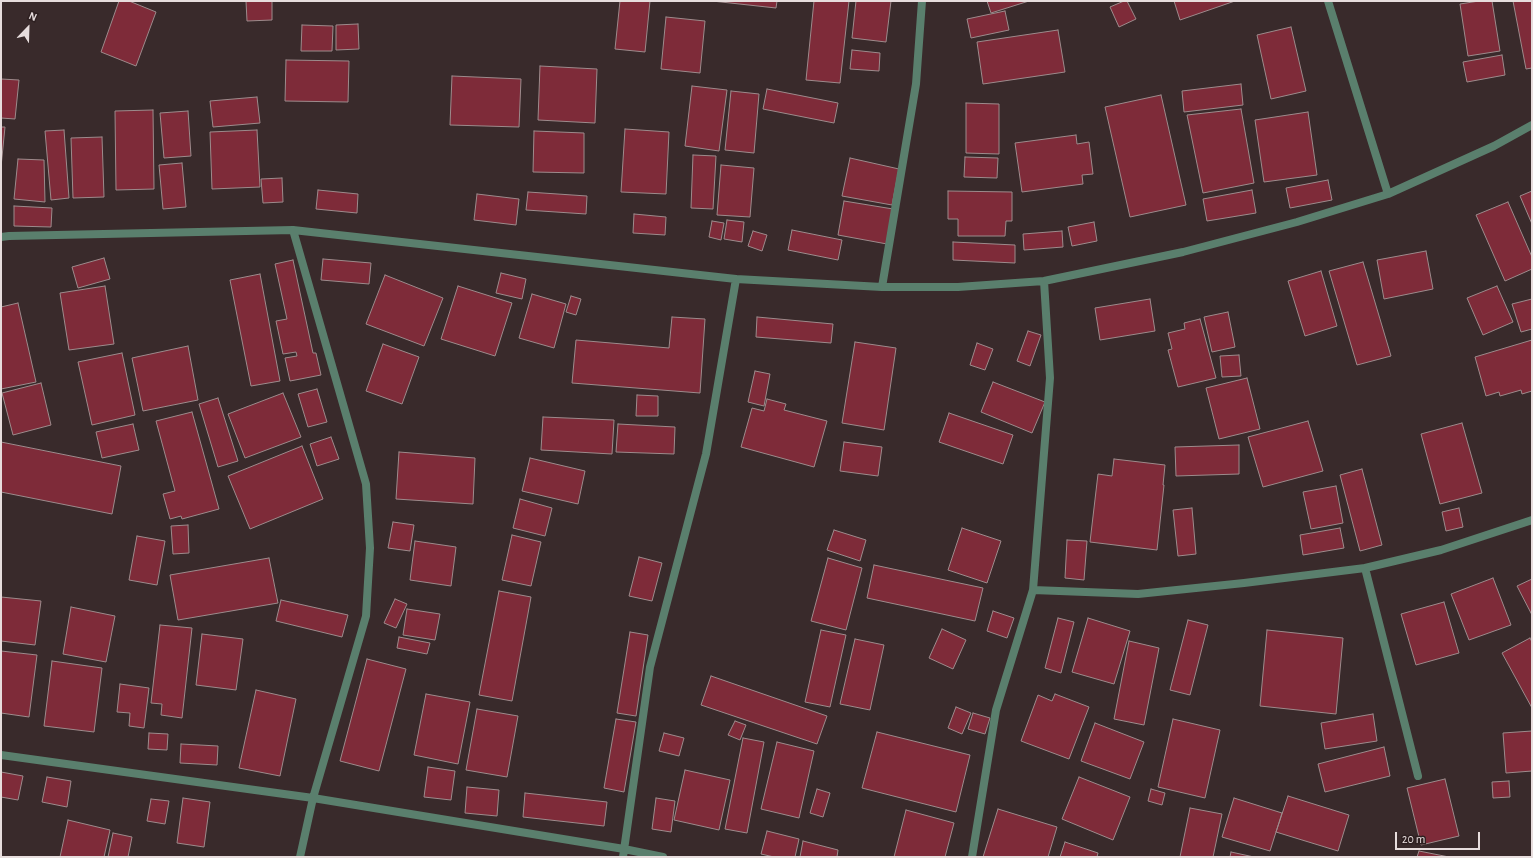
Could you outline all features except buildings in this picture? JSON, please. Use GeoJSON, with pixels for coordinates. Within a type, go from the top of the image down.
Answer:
{"type":"FeatureCollection","features":[{"type":"Feature","properties":{"kind":"street"},"geometry":{"type":"LineString","coordinates":[[882,287],[916,84],[922,1]]}},
{"type":"Feature","properties":{"kind":"street"},"geometry":{"type":"LineString","coordinates":[[1328,1],[1388,194]]}},
{"type":"Feature","properties":{"kind":"street"},"geometry":{"type":"LineString","coordinates":[[1,237],[293,230],[736,279],[882,287],[958,287],[1044,281],[1183,252],[1297,222],[1388,194],[1494,146],[1532,125]]}},
{"type":"Feature","properties":{"kind":"street"},"geometry":{"type":"LineString","coordinates":[[293,230],[366,484],[370,548],[366,616],[313,798],[300,857]]}},
{"type":"Feature","properties":{"kind":"street"},"geometry":{"type":"LineString","coordinates":[[623,853],[650,666],[706,454],[736,279]]}},
{"type":"Feature","properties":{"kind":"street"},"geometry":{"type":"LineString","coordinates":[[972,857],[996,710],[1033,590],[1050,378],[1044,281]]}},
{"type":"Feature","properties":{"kind":"street"},"geometry":{"type":"LineString","coordinates":[[1033,590],[1138,594],[1365,568],[1441,550],[1532,520]]}},
{"type":"Feature","properties":{"kind":"street"},"geometry":{"type":"LineString","coordinates":[[1365,568],[1418,776]]}},
{"type":"Feature","properties":{"kind":"street"},"geometry":{"type":"LineString","coordinates":[[1,755],[313,798],[623,853],[663,857]]}}]}
